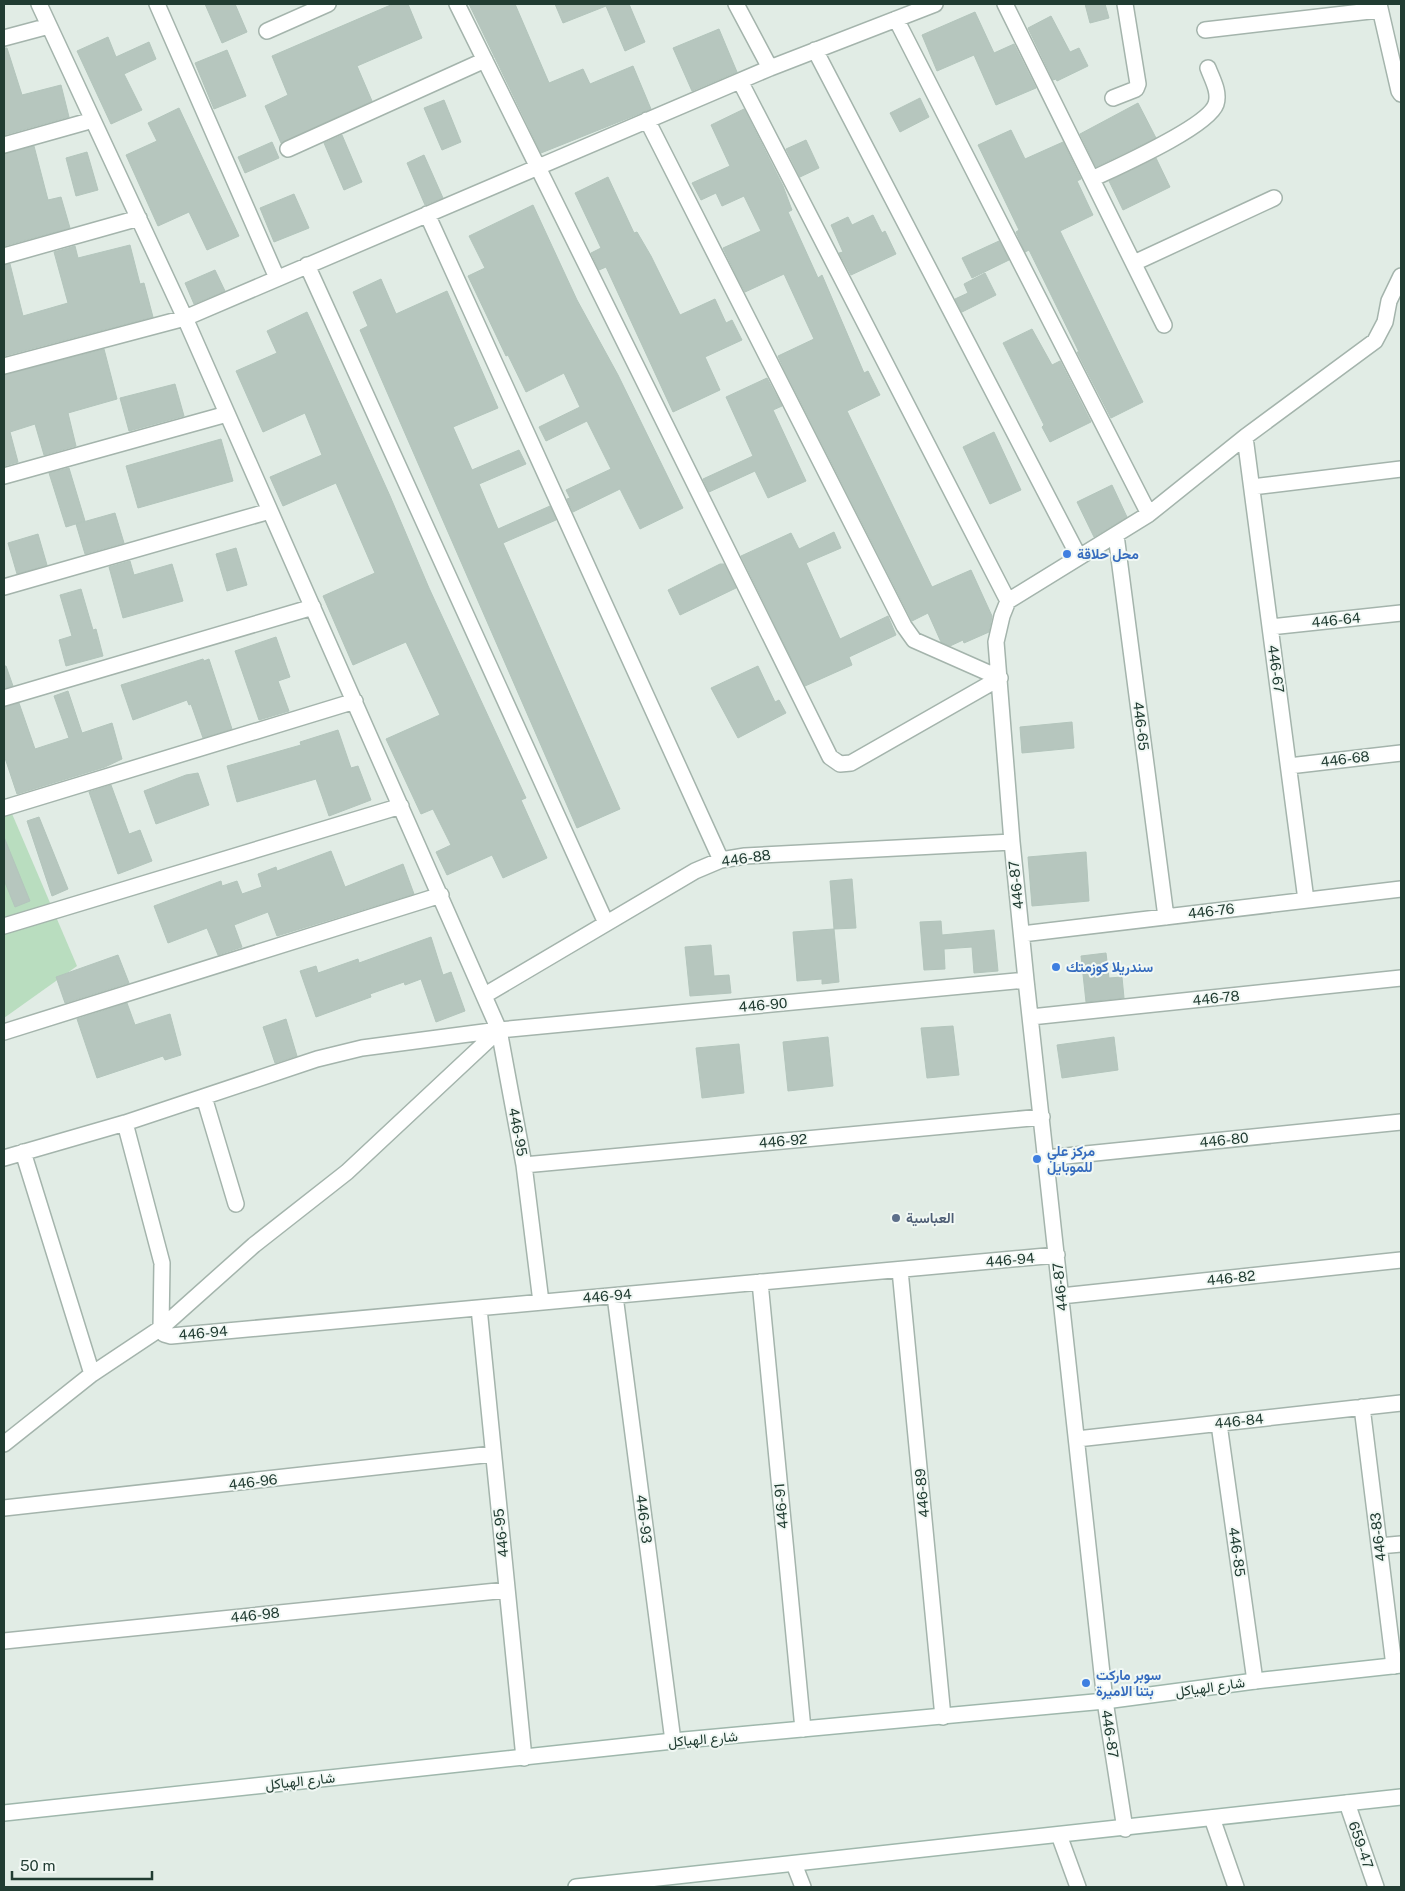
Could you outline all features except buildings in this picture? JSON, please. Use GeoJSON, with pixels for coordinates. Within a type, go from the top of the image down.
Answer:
{"type":"FeatureCollection","features":[{"type":"Feature","properties":{"kind":"street","name":"446-95"},"geometry":{"type":"LineString","coordinates":[[39,4],[185,318],[499,1030],[524,1164],[541,1302]]}},
{"type":"Feature","properties":{"kind":"street"},"geometry":{"type":"LineString","coordinates":[[156,4],[277,278]]}},
{"type":"Feature","properties":{"kind":"street"},"geometry":{"type":"LineString","coordinates":[[267,31],[328,4]]}},
{"type":"Feature","properties":{"kind":"street"},"geometry":{"type":"LineString","coordinates":[[457,4],[830,757],[840,764],[851,763],[1000,678]]}},
{"type":"Feature","properties":{"kind":"street"},"geometry":{"type":"LineString","coordinates":[[736,4],[770,68]]}},
{"type":"Feature","properties":{"kind":"street"},"geometry":{"type":"LineString","coordinates":[[4,366],[185,318],[770,68],[935,4]]}},
{"type":"Feature","properties":{"kind":"street"},"geometry":{"type":"LineString","coordinates":[[1005,4],[1164,326]]}},
{"type":"Feature","properties":{"kind":"street"},"geometry":{"type":"LineString","coordinates":[[1113,98],[1136,89],[1138,84],[1125,4]]}},
{"type":"Feature","properties":{"kind":"street"},"geometry":{"type":"LineString","coordinates":[[1204,30],[1379,7],[1398,91],[1401,94]]}},
{"type":"Feature","properties":{"kind":"street"},"geometry":{"type":"LineString","coordinates":[[896,19],[1149,514]]}},
{"type":"Feature","properties":{"kind":"street"},"geometry":{"type":"LineString","coordinates":[[4,38],[50,26]]}},
{"type":"Feature","properties":{"kind":"street"},"geometry":{"type":"LineString","coordinates":[[815,50],[1078,558]]}},
{"type":"Feature","properties":{"kind":"street"},"geometry":{"type":"LineString","coordinates":[[288,149],[485,60]]}},
{"type":"Feature","properties":{"kind":"street"},"geometry":{"type":"LineString","coordinates":[[1092,179],[1179,135],[1203,120],[1213,110],[1216,102],[1216,92],[1208,68]]}},
{"type":"Feature","properties":{"kind":"street"},"geometry":{"type":"LineString","coordinates":[[740,81],[1008,601],[1149,514],[1245,437],[1375,341],[1385,322],[1389,301],[1401,276]]}},
{"type":"Feature","properties":{"kind":"street"},"geometry":{"type":"LineString","coordinates":[[4,145],[94,120]]}},
{"type":"Feature","properties":{"kind":"street"},"geometry":{"type":"LineString","coordinates":[[648,120],[904,626],[914,640],[1000,678]]}},
{"type":"Feature","properties":{"kind":"street"},"geometry":{"type":"LineString","coordinates":[[1134,263],[1274,198]]}},
{"type":"Feature","properties":{"kind":"street"},"geometry":{"type":"LineString","coordinates":[[427,214],[721,860]]}},
{"type":"Feature","properties":{"kind":"street"},"geometry":{"type":"LineString","coordinates":[[4,256],[139,218]]}},
{"type":"Feature","properties":{"kind":"street"},"geometry":{"type":"LineString","coordinates":[[307,265],[606,923]]}},
{"type":"Feature","properties":{"kind":"street"},"geometry":{"type":"LineString","coordinates":[[4,476],[227,414]]}},
{"type":"Feature","properties":{"kind":"street","name":"446-67"},"geometry":{"type":"LineString","coordinates":[[1245,437],[1306,900]]}},
{"type":"Feature","properties":{"kind":"street"},"geometry":{"type":"LineString","coordinates":[[1252,487],[1401,469]]}},
{"type":"Feature","properties":{"kind":"street"},"geometry":{"type":"LineString","coordinates":[[4,587],[270,511]]}},
{"type":"Feature","properties":{"kind":"street","name":"446-65"},"geometry":{"type":"LineString","coordinates":[[1116,535],[1166,917]]}},
{"type":"Feature","properties":{"kind":"street","name":"446-87"},"geometry":{"type":"LineString","coordinates":[[1008,601],[1002,616],[996,642],[1012,842],[1105,1701],[1125,1829]]}},
{"type":"Feature","properties":{"kind":"street"},"geometry":{"type":"LineString","coordinates":[[4,698],[313,607]]}},
{"type":"Feature","properties":{"kind":"street","name":"446-64"},"geometry":{"type":"LineString","coordinates":[[1270,627],[1401,613]]}},
{"type":"Feature","properties":{"kind":"street"},"geometry":{"type":"LineString","coordinates":[[4,808],[355,701]]}},
{"type":"Feature","properties":{"kind":"street","name":"446-68"},"geometry":{"type":"LineString","coordinates":[[1289,766],[1401,753]]}},
{"type":"Feature","properties":{"kind":"street"},"geometry":{"type":"LineString","coordinates":[[4,926],[401,806]]}},
{"type":"Feature","properties":{"kind":"street","name":"446-88"},"geometry":{"type":"LineString","coordinates":[[485,995],[695,871],[721,860],[745,856],[1012,842]]}},
{"type":"Feature","properties":{"kind":"street","name":"446-76"},"geometry":{"type":"LineString","coordinates":[[1022,934],[1401,889]]}},
{"type":"Feature","properties":{"kind":"street"},"geometry":{"type":"LineString","coordinates":[[4,1032],[441,895]]}},
{"type":"Feature","properties":{"kind":"street","name":"446-78"},"geometry":{"type":"LineString","coordinates":[[1031,1017],[1401,978]]}},
{"type":"Feature","properties":{"kind":"street","name":"446-90"},"geometry":{"type":"LineString","coordinates":[[4,1158],[125,1123],[317,1059],[362,1048],[499,1030],[1026,980]]}},
{"type":"Feature","properties":{"kind":"street"},"geometry":{"type":"LineString","coordinates":[[4,1444],[92,1374],[161,1328],[254,1245],[347,1172],[499,1030]]}},
{"type":"Feature","properties":{"kind":"street"},"geometry":{"type":"LineString","coordinates":[[204,1097],[236,1204]]}},
{"type":"Feature","properties":{"kind":"street","name":"446-92"},"geometry":{"type":"LineString","coordinates":[[524,1164],[1042,1117]]}},
{"type":"Feature","properties":{"kind":"street","name":"446-80"},"geometry":{"type":"LineString","coordinates":[[1046,1158],[1401,1122]]}},
{"type":"Feature","properties":{"kind":"street"},"geometry":{"type":"LineString","coordinates":[[125,1123],[162,1263],[161,1328]]}},
{"type":"Feature","properties":{"kind":"street"},"geometry":{"type":"LineString","coordinates":[[23,1152],[92,1374]]}},
{"type":"Feature","properties":{"kind":"street","name":"446-94"},"geometry":{"type":"LineString","coordinates":[[161,1328],[164,1334],[171,1336],[1057,1255]]}},
{"type":"Feature","properties":{"kind":"street","name":"446-82"},"geometry":{"type":"LineString","coordinates":[[1061,1296],[1401,1260]]}},
{"type":"Feature","properties":{"kind":"street","name":"446-89"},"geometry":{"type":"LineString","coordinates":[[900,1270],[943,1717]]}},
{"type":"Feature","properties":{"kind":"street","name":"446-91"},"geometry":{"type":"LineString","coordinates":[[760,1282],[803,1729]]}},
{"type":"Feature","properties":{"kind":"street","name":"446-93"},"geometry":{"type":"LineString","coordinates":[[615,1296],[673,1742]]}},
{"type":"Feature","properties":{"kind":"street","name":"446-95"},"geometry":{"type":"LineString","coordinates":[[479,1308],[524,1758]]}},
{"type":"Feature","properties":{"kind":"street","name":"446-84"},"geometry":{"type":"LineString","coordinates":[[1077,1439],[1401,1403]]}},
{"type":"Feature","properties":{"kind":"street","name":"446-83"},"geometry":{"type":"LineString","coordinates":[[1362,1407],[1379,1546],[1398,1666]]}},
{"type":"Feature","properties":{"kind":"street","name":"446-85"},"geometry":{"type":"LineString","coordinates":[[1219,1424],[1255,1681]]}},
{"type":"Feature","properties":{"kind":"street","name":"446-96"},"geometry":{"type":"LineString","coordinates":[[8,1509],[493,1454]]}},
{"type":"Feature","properties":{"kind":"street"},"geometry":{"type":"LineString","coordinates":[[1379,1546],[1401,1544]]}},
{"type":"Feature","properties":{"kind":"street","name":"446-98"},"geometry":{"type":"LineString","coordinates":[[4,1641],[507,1590]]}},
{"type":"Feature","properties":{"kind":"street","name":"شارع الهياكل"},"geometry":{"type":"LineString","coordinates":[[4,1813],[673,1742],[1105,1701],[1255,1681],[1398,1666]]}},
{"type":"Feature","properties":{"kind":"street"},"geometry":{"type":"LineString","coordinates":[[576,1887],[664,1883],[794,1864],[1125,1829],[1401,1797]]}},
{"type":"Feature","properties":{"kind":"street","name":"659-47"},"geometry":{"type":"LineString","coordinates":[[1347,1803],[1376,1887]]}},
{"type":"Feature","properties":{"kind":"street"},"geometry":{"type":"LineString","coordinates":[[1212,1818],[1236,1887]]}},
{"type":"Feature","properties":{"kind":"street"},"geometry":{"type":"LineString","coordinates":[[1059,1835],[1078,1887]]}},
{"type":"Feature","properties":{"kind":"street"},"geometry":{"type":"LineString","coordinates":[[794,1864],[803,1887]]}},
{"type":"Feature","properties":{"kind":"green space"},"geometry":{"type":"Polygon","coordinates":[[[4,795],[77,966],[4,1018],[4,795]]]}},
{"type":"Feature","properties":{"kind":"place","name":"محل حلاقة"},"geometry":{"type":"Point","coordinates":[1067,554]}},
{"type":"Feature","properties":{"kind":"place","name":"سندريلا كوزمتك"},"geometry":{"type":"Point","coordinates":[1056,967]}},
{"type":"Feature","properties":{"kind":"place","name":"مركز علي للموبايل"},"geometry":{"type":"Point","coordinates":[1037,1159]}},
{"type":"Feature","properties":{"kind":"place","name":"العباسية"},"geometry":{"type":"Point","coordinates":[896,1218]}},
{"type":"Feature","properties":{"kind":"place","name":"سوبر ماركت بتنا الاميرة"},"geometry":{"type":"Point","coordinates":[1086,1683]}}]}
